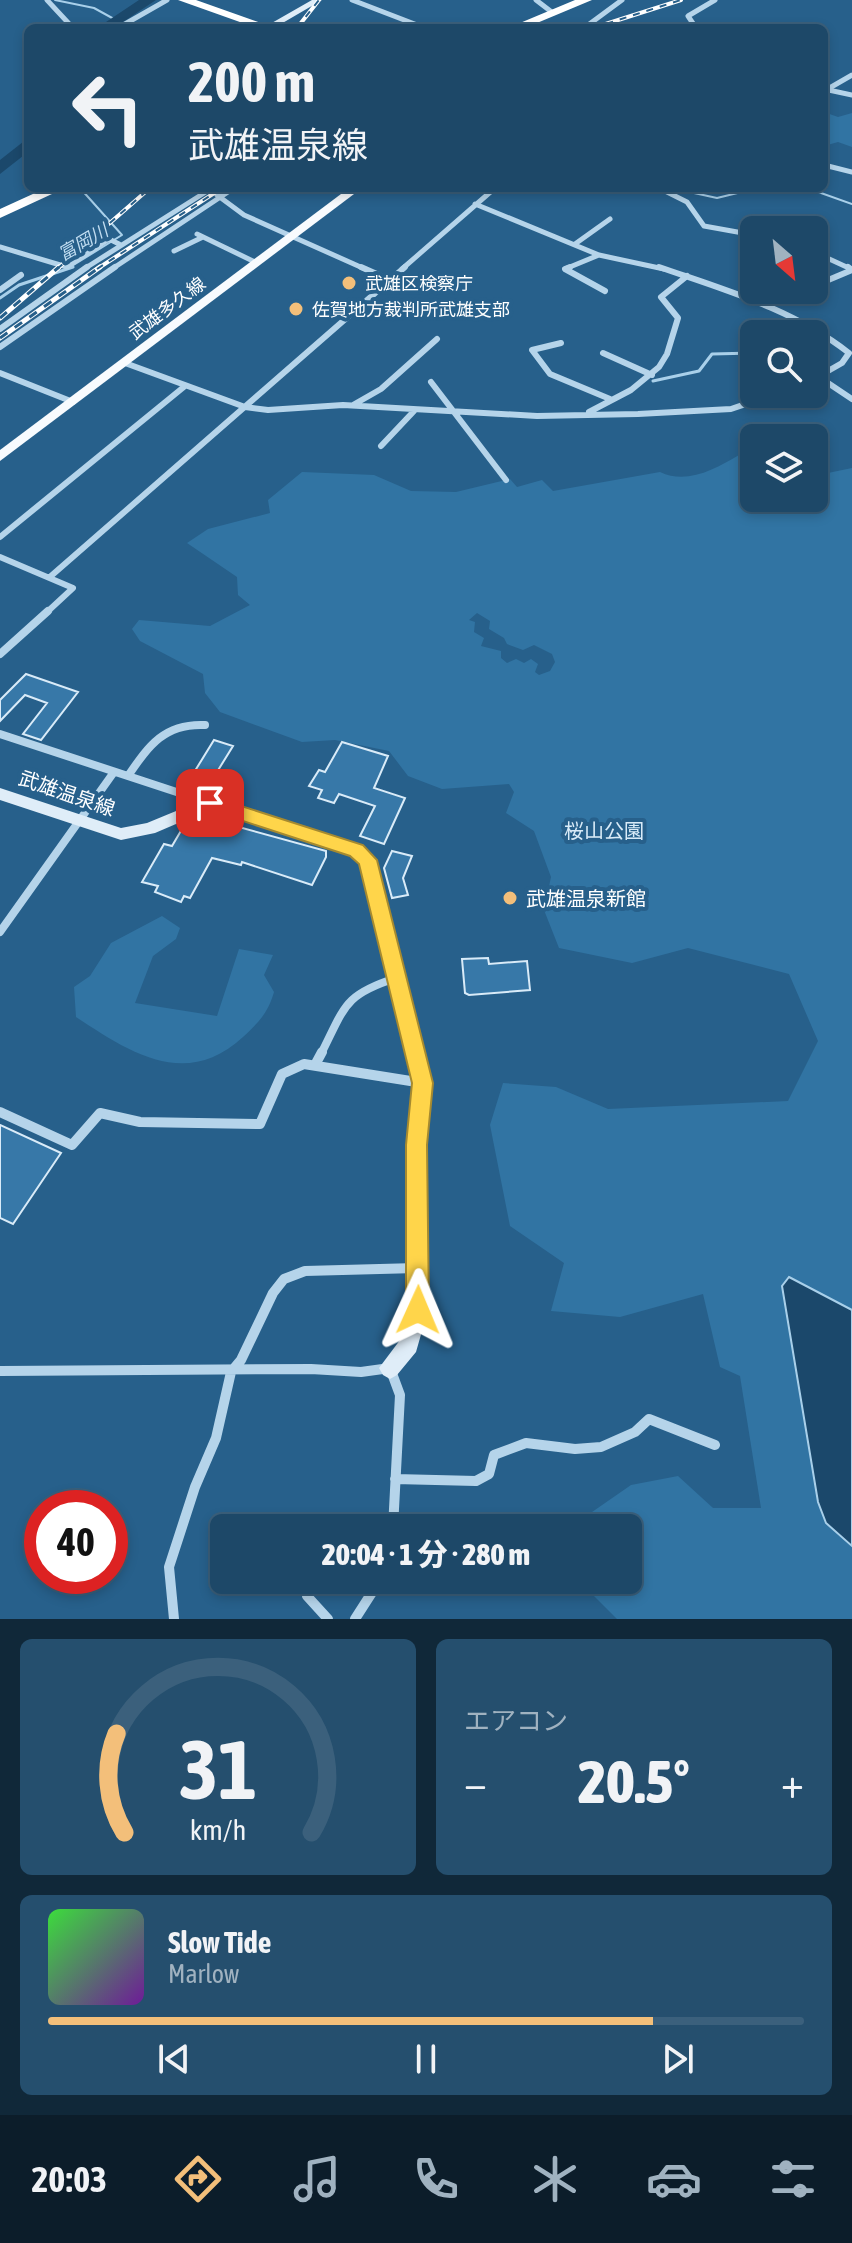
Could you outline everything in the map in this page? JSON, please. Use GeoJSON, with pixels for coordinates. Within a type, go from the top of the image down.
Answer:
{"type":"FeatureCollection","features":[{"type":"Feature","properties":{"kind":"highway"},"geometry":{"type":"LineString","coordinates":[[184,0],[256,24]]}},
{"type":"Feature","properties":{"kind":"highway"},"geometry":{"type":"LineString","coordinates":[[524,24],[586,0]]}},
{"type":"Feature","properties":{"kind":"highway"},"geometry":{"type":"LineString","coordinates":[[0,204],[28,192]]}},
{"type":"Feature","properties":{"kind":"highway"},"geometry":{"type":"LineString","coordinates":[[0,214],[49,192]]}},
{"type":"Feature","properties":{"kind":"main road","name":"武雄多久線"},"geometry":{"type":"LineString","coordinates":[[0,457],[351,192]]}},
{"type":"Feature","properties":{"kind":"street"},"geometry":{"type":"LineString","coordinates":[[47,0],[69,24]]}},
{"type":"Feature","properties":{"kind":"street"},"geometry":{"type":"LineString","coordinates":[[125,24],[167,0]]}},
{"type":"Feature","properties":{"kind":"street"},"geometry":{"type":"LineString","coordinates":[[275,24],[318,0]]}},
{"type":"Feature","properties":{"kind":"street"},"geometry":{"type":"LineString","coordinates":[[352,0],[415,24]]}},
{"type":"Feature","properties":{"kind":"street"},"geometry":{"type":"LineString","coordinates":[[536,0],[553,13]]}},
{"type":"Feature","properties":{"kind":"street"},"geometry":{"type":"LineString","coordinates":[[589,24],[622,0]]}},
{"type":"Feature","properties":{"kind":"street"},"geometry":{"type":"LineString","coordinates":[[693,24],[688,16],[715,0]]}},
{"type":"Feature","properties":{"kind":"street"},"geometry":{"type":"LineString","coordinates":[[828,87],[852,75]]}},
{"type":"Feature","properties":{"kind":"street"},"geometry":{"type":"LineString","coordinates":[[828,90],[852,95]]}},
{"type":"Feature","properties":{"kind":"street"},"geometry":{"type":"LineString","coordinates":[[828,166],[852,172]]}},
{"type":"Feature","properties":{"kind":"street"},"geometry":{"type":"LineString","coordinates":[[0,329],[119,244],[204,192]]}},
{"type":"Feature","properties":{"kind":"street"},"geometry":{"type":"LineString","coordinates":[[215,192],[244,215],[388,279]]}},
{"type":"Feature","properties":{"kind":"street"},"geometry":{"type":"LineString","coordinates":[[0,347],[226,192]]}},
{"type":"Feature","properties":{"kind":"street"},"geometry":{"type":"LineString","coordinates":[[0,557],[46,578],[51,576],[490,192]]}},
{"type":"Feature","properties":{"kind":"street"},"geometry":{"type":"LineString","coordinates":[[669,192],[687,202],[704,226],[740,232]]}},
{"type":"Feature","properties":{"kind":"street"},"geometry":{"type":"LineString","coordinates":[[475,204],[599,255],[656,266],[740,295]]}},
{"type":"Feature","properties":{"kind":"street"},"geometry":{"type":"LineString","coordinates":[[575,244],[610,219]]}},
{"type":"Feature","properties":{"kind":"street"},"geometry":{"type":"LineString","coordinates":[[174,251],[200,235],[257,263]]}},
{"type":"Feature","properties":{"kind":"street"},"geometry":{"type":"LineString","coordinates":[[0,247],[3,245],[67,267],[109,239],[119,244]]}},
{"type":"Feature","properties":{"kind":"street"},"geometry":{"type":"LineString","coordinates":[[599,255],[565,269],[605,291]]}},
{"type":"Feature","properties":{"kind":"street"},"geometry":{"type":"LineString","coordinates":[[828,257],[852,270]]}},
{"type":"Feature","properties":{"kind":"street"},"geometry":{"type":"LineString","coordinates":[[828,280],[852,270]]}},
{"type":"Feature","properties":{"kind":"street"},"geometry":{"type":"LineString","coordinates":[[0,290],[21,275]]}},
{"type":"Feature","properties":{"kind":"street"},"geometry":{"type":"LineString","coordinates":[[0,276],[13,280]]}},
{"type":"Feature","properties":{"kind":"street"},"geometry":{"type":"LineString","coordinates":[[585,415],[652,375],[667,356],[670,330],[678,318],[661,297],[687,276]]}},
{"type":"Feature","properties":{"kind":"street"},"geometry":{"type":"LineString","coordinates":[[764,304],[801,320],[837,341],[849,353],[842,363],[828,370]]}},
{"type":"Feature","properties":{"kind":"street"},"geometry":{"type":"LineString","coordinates":[[352,406],[381,389],[437,339]]}},
{"type":"Feature","properties":{"kind":"street"},"geometry":{"type":"LineString","coordinates":[[561,343],[532,350],[550,374],[610,399]]}},
{"type":"Feature","properties":{"kind":"street"},"geometry":{"type":"LineString","coordinates":[[603,353],[652,375]]}},
{"type":"Feature","properties":{"kind":"street"},"geometry":{"type":"LineString","coordinates":[[125,363],[245,407],[280,411],[352,406],[414,411],[585,415],[722,410],[740,405]]}},
{"type":"Feature","properties":{"kind":"street"},"geometry":{"type":"LineString","coordinates":[[842,363],[852,366]]}},
{"type":"Feature","properties":{"kind":"street"},"geometry":{"type":"LineString","coordinates":[[0,373],[73,402]]}},
{"type":"Feature","properties":{"kind":"street"},"geometry":{"type":"LineString","coordinates":[[431,382],[506,480]]}},
{"type":"Feature","properties":{"kind":"street"},"geometry":{"type":"LineString","coordinates":[[828,385],[852,399]]}},
{"type":"Feature","properties":{"kind":"street"},"geometry":{"type":"LineString","coordinates":[[0,537],[185,386]]}},
{"type":"Feature","properties":{"kind":"street"},"geometry":{"type":"LineString","coordinates":[[381,446],[414,411]]}},
{"type":"Feature","properties":{"kind":"street"},"geometry":{"type":"LineString","coordinates":[[0,654],[73,588],[51,576]]}},
{"type":"Feature","properties":{"kind":"street"},"geometry":{"type":"LineString","coordinates":[[128,776],[156,734],[183,724],[205,725]]}},
{"type":"Feature","properties":{"kind":"street"},"geometry":{"type":"LineString","coordinates":[[0,734],[346,848],[367,860],[423,1083],[417,1145],[418,1310],[409,1345],[390,1368],[373,1374],[314,1369],[231,1372],[138,1367],[0,1371]]}},
{"type":"Feature","properties":{"kind":"street"},"geometry":{"type":"LineString","coordinates":[[0,932],[114,772]]}},
{"type":"Feature","properties":{"kind":"street","name":"武雄温泉線"},"geometry":{"type":"LineString","coordinates":[[0,794],[108,832],[134,833],[210,803]]}},
{"type":"Feature","properties":{"kind":"street"},"geometry":{"type":"LineString","coordinates":[[315,1065],[349,999],[365,988],[397,978]]}},
{"type":"Feature","properties":{"kind":"street"},"geometry":{"type":"LineString","coordinates":[[0,1112],[72,1145],[100,1113],[140,1122],[260,1124],[282,1074],[304,1064],[423,1083]]}},
{"type":"Feature","properties":{"kind":"street"},"geometry":{"type":"LineString","coordinates":[[174,1619],[169,1567],[195,1487],[216,1438],[231,1372],[284,1279],[305,1271],[419,1268]]}},
{"type":"Feature","properties":{"kind":"street"},"geometry":{"type":"LineString","coordinates":[[390,1368],[400,1395],[394,1514]]}},
{"type":"Feature","properties":{"kind":"street"},"geometry":{"type":"LineString","coordinates":[[395,1479],[476,1481],[489,1474],[494,1455],[526,1443],[575,1449],[601,1447],[635,1432],[649,1419],[715,1445]]}},
{"type":"Feature","properties":{"kind":"street"},"geometry":{"type":"LineString","coordinates":[[355,1619],[371,1594]]}},
{"type":"Feature","properties":{"kind":"street"},"geometry":{"type":"LineString","coordinates":[[307,1596],[328,1619]]}},
{"type":"Feature","properties":{"kind":"green space"},"geometry":{"type":"Polygon","coordinates":[[[828,113],[838,117],[852,113],[852,147],[838,142],[828,145],[828,113]]]}},
{"type":"Feature","properties":{"kind":"green space","name":"桜山公園"},"geometry":{"type":"Polygon","coordinates":[[[740,455],[740,512],[828,512],[828,473],[852,468],[852,1310],[826,1523],[852,1546],[852,1619],[617,1619],[592,1594],[642,1594],[642,1514],[589,1514],[631,1485],[678,1476],[713,1508],[761,1508],[740,1376],[720,1367],[703,1294],[620,1317],[551,1311],[564,1263],[510,1226],[490,1125],[503,1083],[556,1087],[608,1109],[788,1101],[818,1041],[789,974],[688,948],[632,963],[559,948],[544,910],[551,877],[534,831],[506,813],[514,792],[509,784],[442,789],[408,776],[389,751],[335,740],[302,742],[220,712],[205,693],[203,674],[140,641],[132,629],[139,620],[210,626],[250,605],[238,595],[237,577],[187,543],[208,529],[270,513],[268,500],[302,472],[374,475],[411,491],[456,492],[510,479],[517,487],[542,480],[553,491],[660,472],[680,477],[711,470],[740,455]],[[477,613],[469,620],[475,622],[474,632],[484,638],[481,646],[501,651],[501,658],[507,663],[516,659],[524,663],[531,659],[538,664],[535,672],[539,675],[550,671],[555,662],[552,654],[534,645],[523,650],[507,644],[504,638],[489,629],[490,621],[477,613]]]}},
{"type":"Feature","properties":{"kind":"green space"},"geometry":{"type":"Polygon","coordinates":[[[162,916],[180,928],[176,939],[153,956],[135,1003],[217,1016],[239,949],[273,955],[264,975],[274,992],[262,1017],[222,1053],[200,1061],[179,1063],[137,1053],[76,1017],[74,987],[90,976],[111,943],[162,916]]]}},
{"type":"Feature","properties":{"kind":"shaded area"},"geometry":{"type":"Polygon","coordinates":[[[789,1277],[852,1310],[852,1546],[826,1523],[818,1502],[782,1286],[789,1277]]]}},
{"type":"Feature","properties":{"kind":"building"},"geometry":{"type":"Polygon","coordinates":[[[26,674],[78,692],[41,740],[23,734],[47,703],[25,695],[0,721],[0,700],[26,674]]]}},
{"type":"Feature","properties":{"kind":"building"},"geometry":{"type":"Polygon","coordinates":[[[214,740],[233,746],[204,793],[185,787],[214,740]]]}},
{"type":"Feature","properties":{"kind":"building"},"geometry":{"type":"Polygon","coordinates":[[[342,742],[388,756],[374,788],[405,798],[384,844],[360,836],[375,806],[339,794],[334,803],[318,798],[322,790],[309,786],[319,770],[325,772],[342,742]]]}},
{"type":"Feature","properties":{"kind":"building"},"geometry":{"type":"Polygon","coordinates":[[[206,818],[326,851],[326,857],[312,885],[242,862],[241,865],[212,858],[190,898],[184,896],[181,902],[155,892],[158,886],[142,882],[164,844],[172,846],[182,829],[190,826],[200,828],[206,818]]]}},
{"type":"Feature","properties":{"kind":"building"},"geometry":{"type":"Polygon","coordinates":[[[392,851],[412,856],[403,878],[408,895],[392,898],[384,868],[392,851]]]}},
{"type":"Feature","properties":{"kind":"building"},"geometry":{"type":"Polygon","coordinates":[[[488,958],[489,964],[527,961],[530,990],[465,993],[462,959],[488,958]]]}},
{"type":"Feature","properties":{"kind":"building"},"geometry":{"type":"Polygon","coordinates":[[[0,1125],[61,1153],[13,1224],[0,1218],[0,1125]]]}},
{"type":"Feature","properties":{"kind":"waterway"},"geometry":{"type":"LineString","coordinates":[[55,0],[94,8],[114,19]]}},
{"type":"Feature","properties":{"kind":"waterway"},"geometry":{"type":"LineString","coordinates":[[110,24],[149,0]]}},
{"type":"Feature","properties":{"kind":"waterway"},"geometry":{"type":"LineString","coordinates":[[0,169],[24,147]]}},
{"type":"Feature","properties":{"kind":"waterway","name":"富岡川"},"geometry":{"type":"LineString","coordinates":[[67,269],[122,235],[84,192]]}},
{"type":"Feature","properties":{"kind":"waterway"},"geometry":{"type":"LineString","coordinates":[[689,192],[717,198],[742,192]]}},
{"type":"Feature","properties":{"kind":"waterway"},"geometry":{"type":"LineString","coordinates":[[818,192],[852,204]]}},
{"type":"Feature","properties":{"kind":"waterway","name":"富岡川"},"geometry":{"type":"LineString","coordinates":[[67,269],[73,267]]}},
{"type":"Feature","properties":{"kind":"waterway","name":"富岡川"},"geometry":{"type":"LineString","coordinates":[[0,298],[19,285],[67,269]]}},
{"type":"Feature","properties":{"kind":"waterway"},"geometry":{"type":"LineString","coordinates":[[653,381],[699,371],[712,354],[740,353]]}},
{"type":"Feature","properties":{"kind":"railway"},"geometry":{"type":"LineString","coordinates":[[300,24],[319,0]]}},
{"type":"Feature","properties":{"kind":"railway"},"geometry":{"type":"LineString","coordinates":[[606,24],[681,0]]}},
{"type":"Feature","properties":{"kind":"railway"},"geometry":{"type":"LineString","coordinates":[[57,269],[145,192]]}},
{"type":"Feature","properties":{"kind":"railway"},"geometry":{"type":"LineString","coordinates":[[99,268],[216,192]]}},
{"type":"Feature","properties":{"kind":"railway"},"geometry":{"type":"LineString","coordinates":[[0,318],[59,267]]}},
{"type":"Feature","properties":{"kind":"railway"},"geometry":{"type":"LineString","coordinates":[[0,338],[99,268]]}},
{"type":"Feature","properties":{"kind":"place","name":"武雄区検察庁"},"geometry":{"type":"Point","coordinates":[349,283]}},
{"type":"Feature","properties":{"kind":"place","name":"佐賀地方裁判所武雄支部"},"geometry":{"type":"Point","coordinates":[296,309]}},
{"type":"Feature","properties":{"kind":"place","name":"武雄温泉新館"},"geometry":{"type":"Point","coordinates":[510,898]}},
{"type":"Feature","properties":{"kind":"route"},"geometry":{"type":"LineString","coordinates":[[210,803],[356,851],[367,860],[423,1083],[417,1145],[418,1310]]}}]}
